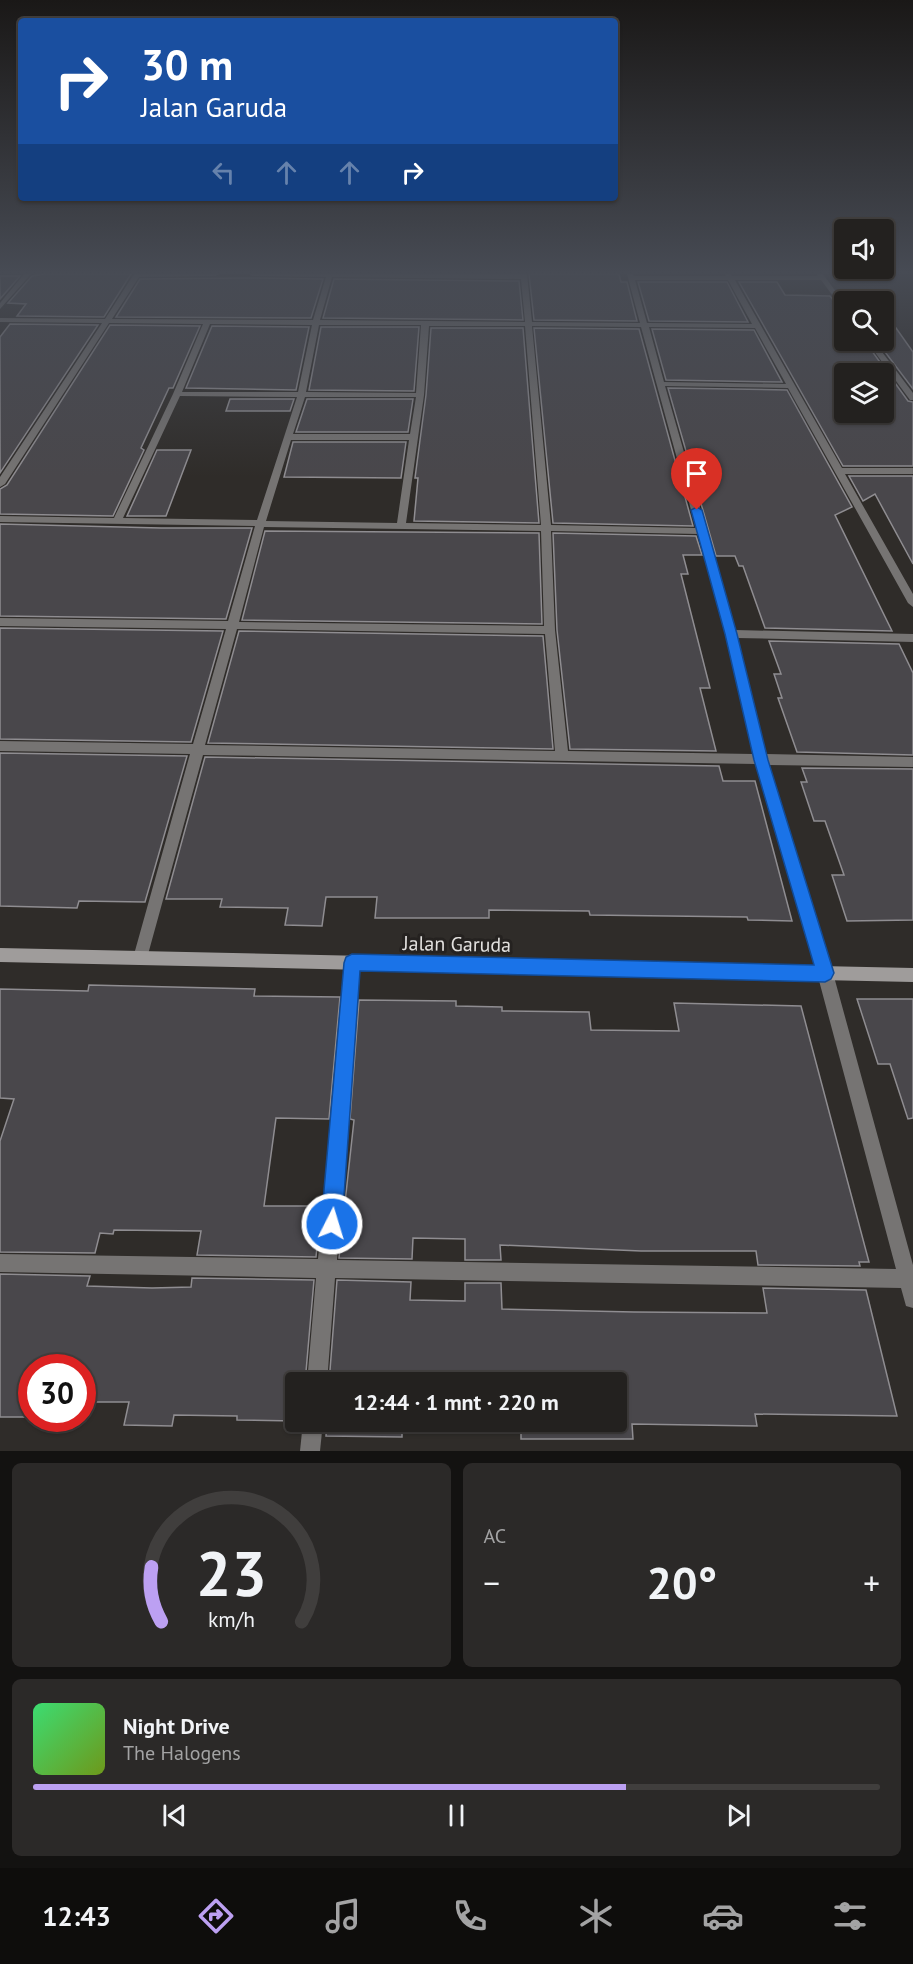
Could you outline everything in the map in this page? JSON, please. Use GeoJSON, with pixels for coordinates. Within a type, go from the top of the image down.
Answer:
{"type":"FeatureCollection","features":[{"type":"Feature","properties":{"kind":"street"},"geometry":{"type":"LineString","coordinates":[[0,484],[95,342]]}},
{"type":"Feature","properties":{"kind":"street"},"geometry":{"type":"LineString","coordinates":[[117,521],[199,342]]}},
{"type":"Feature","properties":{"kind":"street"},"geometry":{"type":"LineString","coordinates":[[140,958],[234,626],[260,525],[303,393],[313,342]]}},
{"type":"Feature","properties":{"kind":"street"},"geometry":{"type":"LineString","coordinates":[[401,526],[420,395],[424,342]]}},
{"type":"Feature","properties":{"kind":"street"},"geometry":{"type":"LineString","coordinates":[[529,342],[546,527],[550,630],[562,756]]}},
{"type":"Feature","properties":{"kind":"street"},"geometry":{"type":"LineString","coordinates":[[650,342],[731,634],[761,760],[825,973],[913,1299]]}},
{"type":"Feature","properties":{"kind":"street"},"geometry":{"type":"LineString","coordinates":[[765,342],[913,603]]}},
{"type":"Feature","properties":{"kind":"street"},"geometry":{"type":"LineString","coordinates":[[877,351],[913,398]]}},
{"type":"Feature","properties":{"kind":"street"},"geometry":{"type":"LineString","coordinates":[[662,384],[790,386]]}},
{"type":"Feature","properties":{"kind":"street"},"geometry":{"type":"LineString","coordinates":[[177,394],[420,395]]}},
{"type":"Feature","properties":{"kind":"street"},"geometry":{"type":"LineString","coordinates":[[288,437],[414,437]]}},
{"type":"Feature","properties":{"kind":"street"},"geometry":{"type":"LineString","coordinates":[[839,471],[913,471]]}},
{"type":"Feature","properties":{"kind":"street"},"geometry":{"type":"LineString","coordinates":[[0,519],[703,531]]}},
{"type":"Feature","properties":{"kind":"street"},"geometry":{"type":"LineString","coordinates":[[0,622],[550,630]]}},
{"type":"Feature","properties":{"kind":"street"},"geometry":{"type":"LineString","coordinates":[[731,634],[913,638]]}},
{"type":"Feature","properties":{"kind":"street"},"geometry":{"type":"LineString","coordinates":[[0,746],[913,762]]}},
{"type":"Feature","properties":{"kind":"street","name":"Jalan Garuda"},"geometry":{"type":"LineString","coordinates":[[0,955],[913,975]]}},
{"type":"Feature","properties":{"kind":"street"},"geometry":{"type":"LineString","coordinates":[[318,1372],[352,963]]}},
{"type":"Feature","properties":{"kind":"street"},"geometry":{"type":"LineString","coordinates":[[0,1263],[908,1279]]}},
{"type":"Feature","properties":{"kind":"street"},"geometry":{"type":"LineString","coordinates":[[310,1451],[312,1432]]}},
{"type":"Feature","properties":{"kind":"building"},"geometry":{"type":"Polygon","coordinates":[[[0,342],[87,342],[0,473],[0,342]]]}},
{"type":"Feature","properties":{"kind":"building"},"geometry":{"type":"Polygon","coordinates":[[[99,342],[193,342],[173,388],[169,388],[141,448],[144,450],[113,516],[0,514],[0,489],[7,485],[99,342]]]}},
{"type":"Feature","properties":{"kind":"building"},"geometry":{"type":"Polygon","coordinates":[[[205,342],[306,342],[296,390],[186,388],[205,342]]]}},
{"type":"Feature","properties":{"kind":"building"},"geometry":{"type":"Polygon","coordinates":[[[318,342],[418,342],[414,391],[309,390],[318,342]]]}},
{"type":"Feature","properties":{"kind":"building"},"geometry":{"type":"Polygon","coordinates":[[[430,342],[524,342],[539,523],[414,521],[418,478],[415,478],[426,395],[430,342]]]}},
{"type":"Feature","properties":{"kind":"building"},"geometry":{"type":"Polygon","coordinates":[[[535,342],[642,342],[693,526],[553,523],[535,342]]]}},
{"type":"Feature","properties":{"kind":"building"},"geometry":{"type":"Polygon","coordinates":[[[655,342],[760,342],[782,382],[666,380],[655,342]]]}},
{"type":"Feature","properties":{"kind":"building"},"geometry":{"type":"Polygon","coordinates":[[[773,342],[834,342],[834,351],[872,351],[881,363],[834,363],[834,423],[894,423],[894,382],[908,401],[913,402],[913,466],[843,466],[773,342]]]}},
{"type":"Feature","properties":{"kind":"building"},"geometry":{"type":"Polygon","coordinates":[[[894,342],[906,342],[913,352],[913,389],[884,351],[894,351],[894,342]]]}},
{"type":"Feature","properties":{"kind":"building"},"geometry":{"type":"Polygon","coordinates":[[[668,388],[787,390],[852,507],[835,515],[892,631],[765,628],[743,566],[739,566],[735,556],[716,556],[668,388]]]}},
{"type":"Feature","properties":{"kind":"building"},"geometry":{"type":"Polygon","coordinates":[[[230,399],[294,399],[290,411],[226,411],[230,399]]]}},
{"type":"Feature","properties":{"kind":"building"},"geometry":{"type":"Polygon","coordinates":[[[307,399],[413,399],[408,432],[296,432],[307,399]]]}},
{"type":"Feature","properties":{"kind":"building"},"geometry":{"type":"Polygon","coordinates":[[[293,442],[406,442],[401,478],[284,477],[293,442]]]}},
{"type":"Feature","properties":{"kind":"building"},"geometry":{"type":"Polygon","coordinates":[[[157,450],[191,450],[166,516],[127,516],[157,450]]]}},
{"type":"Feature","properties":{"kind":"building"},"geometry":{"type":"Polygon","coordinates":[[[849,476],[913,476],[913,564],[875,494],[863,501],[849,476]]]}},
{"type":"Feature","properties":{"kind":"building"},"geometry":{"type":"Polygon","coordinates":[[[0,524],[252,528],[226,619],[0,616],[0,524]]]}},
{"type":"Feature","properties":{"kind":"building"},"geometry":{"type":"Polygon","coordinates":[[[265,531],[539,533],[542,624],[242,620],[265,531]]]}},
{"type":"Feature","properties":{"kind":"building"},"geometry":{"type":"Polygon","coordinates":[[[553,533],[696,536],[702,555],[683,555],[688,574],[681,574],[710,688],[700,688],[716,751],[570,749],[557,630],[553,533]]]}},
{"type":"Feature","properties":{"kind":"building"},"geometry":{"type":"Polygon","coordinates":[[[0,628],[223,631],[191,742],[0,739],[0,628]]]}},
{"type":"Feature","properties":{"kind":"building"},"geometry":{"type":"Polygon","coordinates":[[[239,631],[543,636],[553,749],[208,743],[239,631]]]}},
{"type":"Feature","properties":{"kind":"building"},"geometry":{"type":"Polygon","coordinates":[[[769,641],[899,644],[913,673],[913,755],[797,752],[778,698],[782,698],[774,674],[781,674],[769,641]]]}},
{"type":"Feature","properties":{"kind":"building"},"geometry":{"type":"Polygon","coordinates":[[[0,753],[187,756],[145,902],[79,901],[77,908],[0,906],[0,753]]]}},
{"type":"Feature","properties":{"kind":"building"},"geometry":{"type":"Polygon","coordinates":[[[205,757],[719,766],[723,781],[755,781],[792,921],[748,920],[747,917],[590,915],[589,911],[489,910],[489,918],[375,918],[377,897],[326,897],[322,926],[285,925],[288,908],[220,907],[222,899],[166,899],[205,757]]]}},
{"type":"Feature","properties":{"kind":"building"},"geometry":{"type":"Polygon","coordinates":[[[802,768],[913,769],[913,920],[847,921],[832,875],[844,875],[825,821],[814,821],[801,782],[807,782],[802,768]]]}},
{"type":"Feature","properties":{"kind":"building"},"geometry":{"type":"Polygon","coordinates":[[[89,985],[255,989],[254,996],[340,997],[329,1119],[276,1118],[264,1206],[321,1206],[316,1257],[197,1255],[201,1231],[114,1230],[113,1234],[100,1233],[95,1253],[0,1252],[0,1141],[14,1099],[0,1098],[0,989],[88,991],[89,985]]]}},
{"type":"Feature","properties":{"kind":"building"},"geometry":{"type":"Polygon","coordinates":[[[857,999],[913,999],[913,1118],[908,1119],[890,1064],[878,1064],[857,999]]]}},
{"type":"Feature","properties":{"kind":"building"},"geometry":{"type":"Polygon","coordinates":[[[359,1000],[456,1001],[456,1006],[502,1007],[502,1011],[589,1012],[591,1030],[679,1031],[674,1003],[801,1006],[869,1262],[859,1262],[860,1266],[758,1265],[756,1251],[641,1251],[500,1245],[501,1260],[465,1260],[465,1239],[413,1238],[412,1259],[339,1258],[354,1120],[350,1119],[359,1000]]]}},
{"type":"Feature","properties":{"kind":"building"},"geometry":{"type":"Polygon","coordinates":[[[0,1274],[90,1276],[87,1286],[152,1288],[191,1287],[192,1278],[314,1280],[306,1372],[285,1372],[285,1421],[237,1420],[237,1416],[174,1415],[172,1426],[124,1425],[129,1402],[96,1402],[96,1354],[18,1354],[18,1417],[0,1417],[0,1274]]]}},
{"type":"Feature","properties":{"kind":"building"},"geometry":{"type":"Polygon","coordinates":[[[337,1280],[411,1282],[410,1300],[465,1301],[465,1283],[501,1283],[502,1309],[634,1312],[767,1313],[763,1288],[866,1290],[897,1416],[755,1414],[757,1426],[632,1424],[633,1439],[521,1439],[521,1432],[627,1432],[627,1372],[330,1372],[337,1280]]]}},
{"type":"Feature","properties":{"kind":"building"},"geometry":{"type":"Polygon","coordinates":[[[326,1432],[402,1432],[402,1437],[326,1436],[326,1432]]]}},
{"type":"Feature","properties":{"kind":"route"},"geometry":{"type":"LineString","coordinates":[[332,1224],[352,963],[825,973],[761,760],[731,634],[697,510]]}}]}
